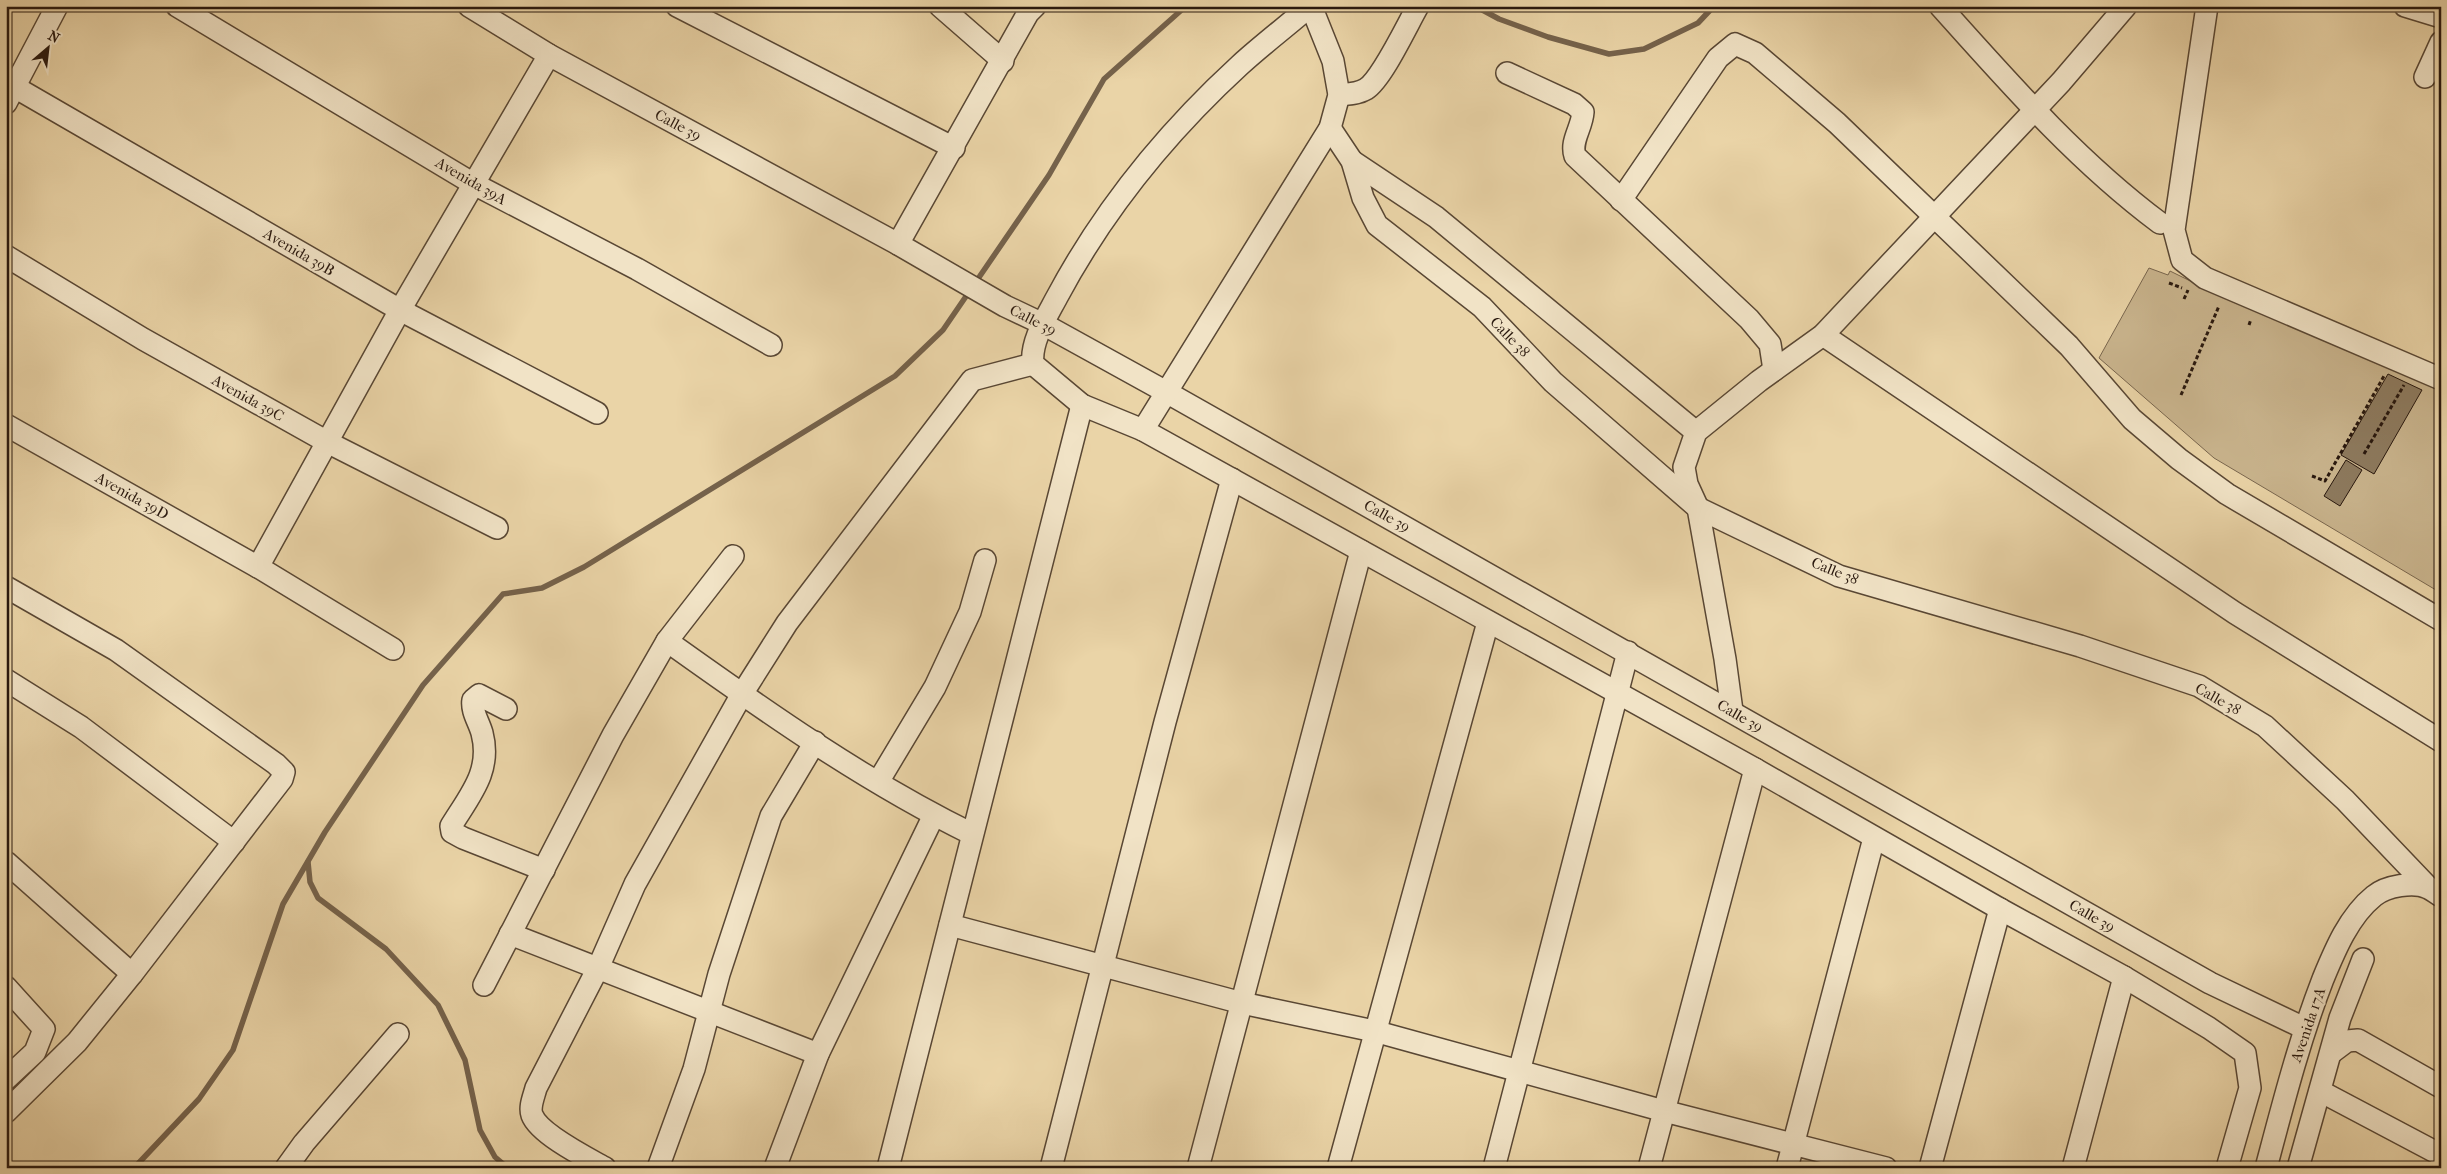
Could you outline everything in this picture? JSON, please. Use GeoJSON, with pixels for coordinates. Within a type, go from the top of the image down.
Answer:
{"type":"FeatureCollection","features":[{"type":"Feature","properties":{"kind":"street"},"geometry":{"type":"LineString","coordinates":[[9,91],[57,6]]}},
{"type":"Feature","properties":{"kind":"street","name":"Avenida 39A"},"geometry":{"type":"LineString","coordinates":[[177,6],[472,183],[637,269],[771,345]]}},
{"type":"Feature","properties":{"kind":"street","name":"Calle 39"},"geometry":{"type":"LineString","coordinates":[[470,6],[549,55],[898,244],[1005,306],[1043,324],[1168,393],[2210,982],[2304,1028]]}},
{"type":"Feature","properties":{"kind":"street"},"geometry":{"type":"LineString","coordinates":[[677,6],[954,148]]}},
{"type":"Feature","properties":{"kind":"street"},"geometry":{"type":"LineString","coordinates":[[940,6],[1003,61]]}},
{"type":"Feature","properties":{"kind":"street"},"geometry":{"type":"LineString","coordinates":[[898,244],[1003,61],[1028,13],[1035,6]]}},
{"type":"Feature","properties":{"kind":"street"},"geometry":{"type":"LineString","coordinates":[[1143,430],[1168,393],[1330,128],[1339,94],[1333,61],[1311,6],[1240,65],[1168,138],[1126,188],[1080,256],[1043,324],[1032,355],[1033,364],[1082,405],[1143,430],[1232,479],[1755,769],[1874,838],[2124,977],[2209,1028],[2245,1053],[2250,1088],[2227,1168]]}},
{"type":"Feature","properties":{"kind":"street"},"geometry":{"type":"LineString","coordinates":[[1339,94],[1356,93],[1367,88],[1381,70],[1418,6]]}},
{"type":"Feature","properties":{"kind":"street"},"geometry":{"type":"LineString","coordinates":[[1940,6],[2034,111],[2129,200],[2160,223]]}},
{"type":"Feature","properties":{"kind":"street"},"geometry":{"type":"LineString","coordinates":[[1732,711],[1725,659],[1698,508],[1687,484],[1684,466],[1696,432],[1774,370],[1823,335],[2034,111],[2126,6]]}},
{"type":"Feature","properties":{"kind":"street"},"geometry":{"type":"LineString","coordinates":[[2207,6],[2174,230],[2182,260],[2205,278],[2441,379]]}},
{"type":"Feature","properties":{"kind":"street"},"geometry":{"type":"LineString","coordinates":[[2405,6],[2441,16]]}},
{"type":"Feature","properties":{"kind":"street"},"geometry":{"type":"LineString","coordinates":[[2425,77],[2441,42]]}},
{"type":"Feature","properties":{"kind":"street"},"geometry":{"type":"LineString","coordinates":[[1621,200],[1718,58],[1735,44],[1755,53],[1837,123],[2069,346],[2132,419],[2179,459],[2227,494],[2441,620]]}},
{"type":"Feature","properties":{"kind":"street"},"geometry":{"type":"LineString","coordinates":[[258,567],[329,443],[400,310],[472,183],[549,55]]}},
{"type":"Feature","properties":{"kind":"street"},"geometry":{"type":"LineString","coordinates":[[1507,73],[1574,104],[1583,112],[1582,122],[1572,147],[1574,156],[1749,319],[1770,344],[1774,370]]}},
{"type":"Feature","properties":{"kind":"street","name":"Avenida 39B"},"geometry":{"type":"LineString","coordinates":[[9,91],[400,310],[597,413]]}},
{"type":"Feature","properties":{"kind":"street","name":"Calle 38"},"geometry":{"type":"LineString","coordinates":[[1330,128],[1352,161],[1362,198],[1377,226],[1482,308],[1553,382],[1698,508],[1839,576],[2080,646],[2199,686],[2265,726],[2345,800],[2434,892]]}},
{"type":"Feature","properties":{"kind":"street"},"geometry":{"type":"LineString","coordinates":[[1352,161],[1436,217],[1696,432]]}},
{"type":"Feature","properties":{"kind":"street","name":"Avenida 39C"},"geometry":{"type":"LineString","coordinates":[[6,256],[143,339],[329,443],[497,528]]}},
{"type":"Feature","properties":{"kind":"street"},"geometry":{"type":"LineString","coordinates":[[1823,335],[2235,613],[2441,740]]}},
{"type":"Feature","properties":{"kind":"street"},"geometry":{"type":"LineString","coordinates":[[605,1168],[545,1130],[532,1117],[531,1110],[536,1088],[598,968],[634,884],[742,694],[787,623],[972,380],[1033,364]]}},
{"type":"Feature","properties":{"kind":"street"},"geometry":{"type":"LineString","coordinates":[[888,1168],[1082,405]]}},
{"type":"Feature","properties":{"kind":"street","name":"Avenida 39D"},"geometry":{"type":"LineString","coordinates":[[6,426],[258,567],[393,649]]}},
{"type":"Feature","properties":{"kind":"street"},"geometry":{"type":"LineString","coordinates":[[1051,1168],[1165,722],[1232,479]]}},
{"type":"Feature","properties":{"kind":"street"},"geometry":{"type":"LineString","coordinates":[[1198,1168],[1361,551]]}},
{"type":"Feature","properties":{"kind":"street"},"geometry":{"type":"LineString","coordinates":[[484,985],[613,735],[667,641],[733,556]]}},
{"type":"Feature","properties":{"kind":"street"},"geometry":{"type":"LineString","coordinates":[[878,782],[939,678],[970,612],[985,560]]}},
{"type":"Feature","properties":{"kind":"street"},"geometry":{"type":"LineString","coordinates":[[6,588],[116,650],[276,764],[284,772],[282,779],[234,842],[78,1042],[6,1112]]}},
{"type":"Feature","properties":{"kind":"street"},"geometry":{"type":"LineString","coordinates":[[1338,1168],[1374,1031],[1488,622]]}},
{"type":"Feature","properties":{"kind":"street"},"geometry":{"type":"LineString","coordinates":[[667,641],[846,765],[934,815],[972,834]]}},
{"type":"Feature","properties":{"kind":"street"},"geometry":{"type":"LineString","coordinates":[[1494,1168],[1628,652]]}},
{"type":"Feature","properties":{"kind":"street"},"geometry":{"type":"LineString","coordinates":[[6,680],[81,727],[234,842]]}},
{"type":"Feature","properties":{"kind":"street"},"geometry":{"type":"LineString","coordinates":[[506,710],[483,696],[479,695],[473,700],[474,711],[482,735],[484,770],[451,826],[452,832],[544,870]]}},
{"type":"Feature","properties":{"kind":"street"},"geometry":{"type":"LineString","coordinates":[[658,1168],[694,1070],[719,974],[770,816],[815,742]]}},
{"type":"Feature","properties":{"kind":"street"},"geometry":{"type":"LineString","coordinates":[[1649,1168],[1755,769]]}},
{"type":"Feature","properties":{"kind":"street"},"geometry":{"type":"LineString","coordinates":[[775,1168],[818,1054],[934,815]]}},
{"type":"Feature","properties":{"kind":"street"},"geometry":{"type":"LineString","coordinates":[[1787,1168],[1874,838]]}},
{"type":"Feature","properties":{"kind":"street"},"geometry":{"type":"LineString","coordinates":[[6,862],[132,974]]}},
{"type":"Feature","properties":{"kind":"street","name":"Calle 38"},"geometry":{"type":"LineString","coordinates":[[2375,894],[2409,885],[2434,892]]}},
{"type":"Feature","properties":{"kind":"street","name":"Avenida 17A"},"geometry":{"type":"LineString","coordinates":[[2266,1168],[2304,1028],[2336,948],[2362,907],[2375,894]]}},
{"type":"Feature","properties":{"kind":"street"},"geometry":{"type":"LineString","coordinates":[[1930,1168],[2000,909]]}},
{"type":"Feature","properties":{"kind":"street"},"geometry":{"type":"LineString","coordinates":[[950,925],[1242,1002],[1374,1031],[1664,1111],[1886,1168]]}},
{"type":"Feature","properties":{"kind":"street"},"geometry":{"type":"LineString","coordinates":[[510,934],[818,1054]]}},
{"type":"Feature","properties":{"kind":"street"},"geometry":{"type":"LineString","coordinates":[[2298,1168],[2340,1018],[2363,959]]}},
{"type":"Feature","properties":{"kind":"street"},"geometry":{"type":"LineString","coordinates":[[2073,1168],[2124,977]]}},
{"type":"Feature","properties":{"kind":"street"},"geometry":{"type":"LineString","coordinates":[[6,987],[44,1029],[35,1052],[6,1079]]}},
{"type":"Feature","properties":{"kind":"street"},"geometry":{"type":"LineString","coordinates":[[286,1168],[304,1143],[398,1034]]}},
{"type":"Feature","properties":{"kind":"street"},"geometry":{"type":"LineString","coordinates":[[2331,1053],[2347,1041],[2358,1040],[2441,1087]]}},
{"type":"Feature","properties":{"kind":"street"},"geometry":{"type":"LineString","coordinates":[[2320,1091],[2441,1154]]}},
{"type":"Feature","properties":{"kind":"path"},"geometry":{"type":"LineString","coordinates":[[2184,299],[2188,290]]}},
{"type":"Feature","properties":{"kind":"path"},"geometry":{"type":"LineString","coordinates":[[2181,395],[2220,303],[2228,306]]}},
{"type":"Feature","properties":{"kind":"path"},"geometry":{"type":"LineString","coordinates":[[2244,312],[2253,316]]}},
{"type":"Feature","properties":{"kind":"path"},"geometry":{"type":"LineString","coordinates":[[2312,476],[2325,481],[2388,369]]}},
{"type":"Feature","properties":{"kind":"path"},"geometry":{"type":"LineString","coordinates":[[2364,454],[2408,377]]}},
{"type":"Feature","properties":{"kind":"shaded area"},"geometry":{"type":"Polygon","coordinates":[[[2149,268],[2168,275],[2170,271],[2233,302],[2237,294],[2441,388],[2441,593],[2214,458],[2099,358],[2149,268]]]}},
{"type":"Feature","properties":{"kind":"building"},"geometry":{"type":"Polygon","coordinates":[[[2388,374],[2422,390],[2374,474],[2341,455],[2388,374]]]}},
{"type":"Feature","properties":{"kind":"building"},"geometry":{"type":"Polygon","coordinates":[[[2346,460],[2362,470],[2340,506],[2324,496],[2346,460]]]}},
{"type":"Feature","properties":{"kind":"waterway"},"geometry":{"type":"LineString","coordinates":[[134,1168],[199,1099],[233,1050],[283,904],[325,832],[423,685],[503,594],[542,588],[584,567],[895,376],[943,330],[1049,175],[1104,79],[1186,6]]}},
{"type":"Feature","properties":{"kind":"waterway"},"geometry":{"type":"LineString","coordinates":[[1475,6],[1499,19],[1548,37],[1609,54],[1644,49],[1698,23],[1714,6]]}},
{"type":"Feature","properties":{"kind":"waterway"},"geometry":{"type":"LineString","coordinates":[[308,862],[310,882],[318,898],[386,949],[438,1005],[465,1060],[480,1130],[495,1157],[508,1168]]}}]}
